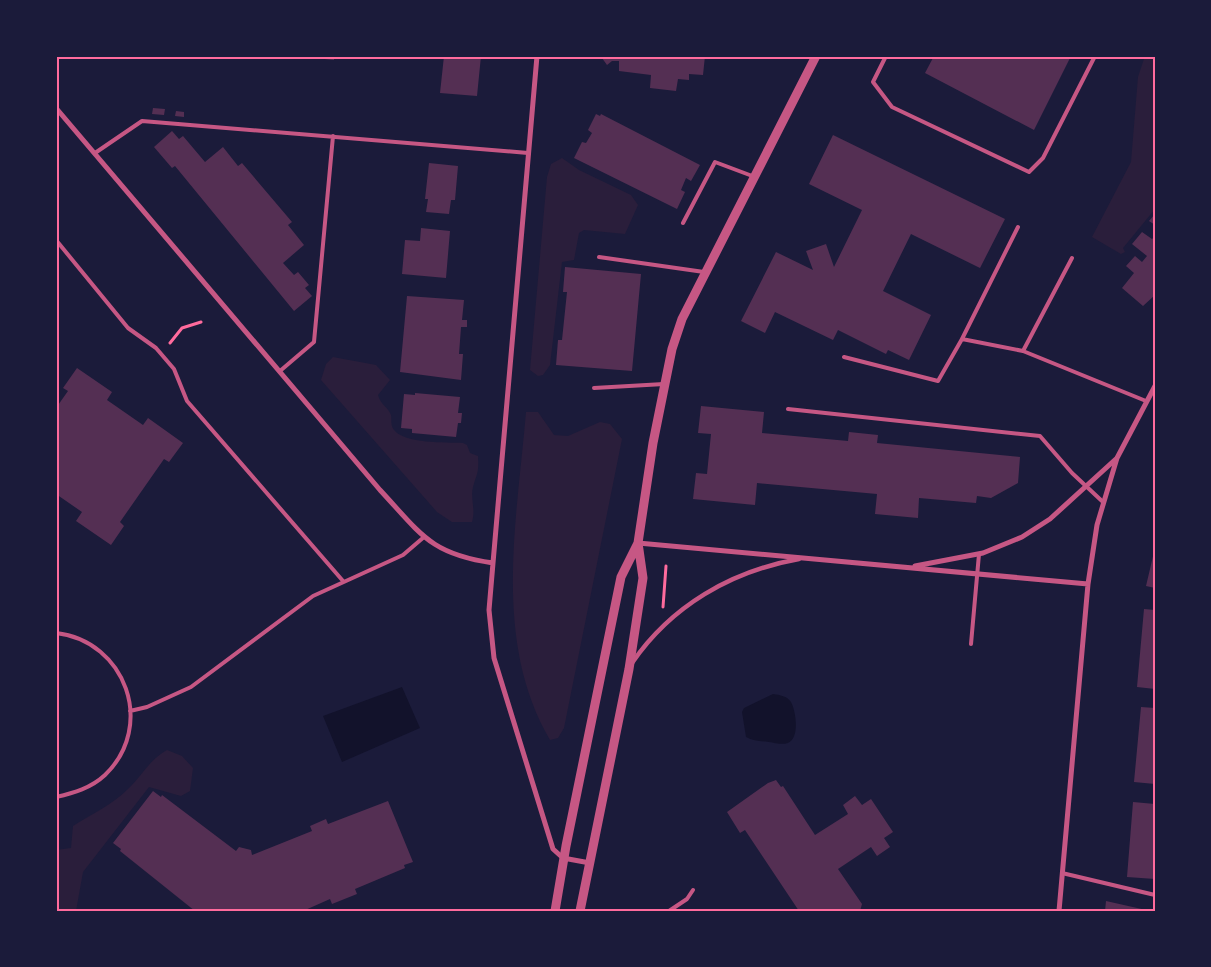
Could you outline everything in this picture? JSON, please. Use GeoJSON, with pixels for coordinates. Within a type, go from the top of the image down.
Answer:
{"type":"FeatureCollection","features":[{"type":"Feature","properties":{"kind":"street"},"geometry":{"type":"LineString","coordinates":[[537,56],[489,610],[490,634],[496,666],[553,849],[563,858],[590,864]]}},
{"type":"Feature","properties":{"kind":"street"},"geometry":{"type":"LineString","coordinates":[[555,911],[563,858],[621,577],[638,543],[664,384],[682,319],[816,56]]}},
{"type":"Feature","properties":{"kind":"street"},"geometry":{"type":"LineString","coordinates":[[56,108],[424,537],[452,554],[493,563]]}},
{"type":"Feature","properties":{"kind":"street"},"geometry":{"type":"LineString","coordinates":[[1059,911],[1088,584],[1097,525],[1117,458],[1155,386]]}},
{"type":"Feature","properties":{"kind":"street"},"geometry":{"type":"LineString","coordinates":[[907,567],[979,554],[1022,537],[1050,519],[1117,458]]}},
{"type":"Feature","properties":{"kind":"street"},"geometry":{"type":"LineString","coordinates":[[638,543],[1088,584]]}},
{"type":"Feature","properties":{"kind":"street"},"geometry":{"type":"LineString","coordinates":[[580,911],[629,668],[643,578],[638,543]]}},
{"type":"Feature","properties":{"kind":"street"},"geometry":{"type":"LineString","coordinates":[[629,668],[656,633],[674,616],[707,592],[744,573],[803,558]]}},
{"type":"Feature","properties":{"kind":"lane"},"geometry":{"type":"LineString","coordinates":[[886,56],[873,82],[892,107],[1029,172],[1042,158],[1095,56]]}},
{"type":"Feature","properties":{"kind":"lane"},"geometry":{"type":"LineString","coordinates":[[95,153],[142,121],[528,153]]}},
{"type":"Feature","properties":{"kind":"lane"},"geometry":{"type":"LineString","coordinates":[[280,371],[314,342],[333,136]]}},
{"type":"Feature","properties":{"kind":"lane"},"geometry":{"type":"LineString","coordinates":[[683,223],[715,162],[755,177]]}},
{"type":"Feature","properties":{"kind":"lane"},"geometry":{"type":"LineString","coordinates":[[844,356],[938,381],[962,340],[1018,227]]}},
{"type":"Feature","properties":{"kind":"lane"},"geometry":{"type":"LineString","coordinates":[[56,240],[128,328],[160,352],[174,369],[187,401],[343,581]]}},
{"type":"Feature","properties":{"kind":"lane"},"geometry":{"type":"LineString","coordinates":[[599,257],[706,273]]}},
{"type":"Feature","properties":{"kind":"lane"},"geometry":{"type":"LineString","coordinates":[[1023,351],[1072,258]]}},
{"type":"Feature","properties":{"kind":"lane"},"geometry":{"type":"LineString","coordinates":[[962,340],[1023,351],[1146,401]]}},
{"type":"Feature","properties":{"kind":"lane"},"geometry":{"type":"LineString","coordinates":[[594,388],[664,384]]}},
{"type":"Feature","properties":{"kind":"lane"},"geometry":{"type":"LineString","coordinates":[[788,410],[1040,436],[1103,502]]}},
{"type":"Feature","properties":{"kind":"lane"},"geometry":{"type":"LineString","coordinates":[[130,711],[148,707],[191,687],[313,596],[403,555],[424,537]]}},
{"type":"Feature","properties":{"kind":"lane"},"geometry":{"type":"LineString","coordinates":[[970,644],[979,554]]}},
{"type":"Feature","properties":{"kind":"lane"},"geometry":{"type":"LineString","coordinates":[[56,633],[83,640],[105,654],[121,675],[130,700],[130,728],[122,754],[104,776],[81,791],[56,797]]}},
{"type":"Feature","properties":{"kind":"lane"},"geometry":{"type":"LineString","coordinates":[[1062,873],[1155,895]]}},
{"type":"Feature","properties":{"kind":"lane"},"geometry":{"type":"LineString","coordinates":[[669,911],[687,899],[693,890]]}},
{"type":"Feature","properties":{"kind":"path"},"geometry":{"type":"LineString","coordinates":[[160,352],[182,328],[201,322]]}},
{"type":"Feature","properties":{"kind":"path"},"geometry":{"type":"LineString","coordinates":[[663,607],[666,566]]}},
{"type":"Feature","properties":{"kind":"shaded area"},"geometry":{"type":"Polygon","coordinates":[[[1145,56],[1155,56],[1155,209],[1123,248],[1125,252],[1121,254],[1092,237],[1131,162],[1138,77],[1145,56]]]}},
{"type":"Feature","properties":{"kind":"shaded area"},"geometry":{"type":"Polygon","coordinates":[[[562,158],[579,170],[631,195],[638,205],[625,234],[584,230],[579,233],[574,260],[562,262],[550,365],[543,375],[538,376],[530,370],[547,177],[551,164],[562,158]]]}},
{"type":"Feature","properties":{"kind":"shaded area"},"geometry":{"type":"Polygon","coordinates":[[[333,357],[376,365],[390,380],[378,395],[380,401],[391,415],[393,428],[399,435],[416,440],[463,443],[467,445],[470,453],[478,456],[478,470],[472,491],[472,522],[452,522],[437,512],[321,380],[326,364],[333,357]]]}},
{"type":"Feature","properties":{"kind":"shaded area"},"geometry":{"type":"Polygon","coordinates":[[[526,412],[538,412],[554,435],[568,436],[600,422],[610,424],[622,439],[564,728],[558,738],[550,740],[532,702],[521,662],[515,621],[514,537],[526,412]]]}},
{"type":"Feature","properties":{"kind":"shaded area"},"geometry":{"type":"Polygon","coordinates":[[[402,687],[420,728],[342,762],[323,716],[402,687]]]}},
{"type":"Feature","properties":{"kind":"shaded area"},"geometry":{"type":"Polygon","coordinates":[[[773,694],[787,698],[793,706],[796,730],[792,740],[788,743],[757,741],[746,737],[742,712],[744,708],[773,694]]]}},
{"type":"Feature","properties":{"kind":"shaded area"},"geometry":{"type":"Polygon","coordinates":[[[167,750],[182,756],[193,768],[190,791],[181,796],[149,787],[83,872],[76,911],[56,911],[56,850],[71,848],[73,826],[122,794],[150,763],[167,750]]]}},
{"type":"Feature","properties":{"kind":"building"},"geometry":{"type":"Polygon","coordinates":[[[296,56],[334,56],[334,60],[296,56]]]}},
{"type":"Feature","properties":{"kind":"building"},"geometry":{"type":"Polygon","coordinates":[[[400,56],[415,56],[415,59],[400,58],[400,56]]]}},
{"type":"Feature","properties":{"kind":"building"},"geometry":{"type":"Polygon","coordinates":[[[444,56],[481,56],[477,96],[440,93],[444,56]]]}},
{"type":"Feature","properties":{"kind":"building"},"geometry":{"type":"Polygon","coordinates":[[[604,56],[705,56],[703,75],[689,74],[689,80],[678,79],[676,91],[650,88],[651,75],[619,71],[619,61],[612,61],[607,65],[602,58],[604,56]]]}},
{"type":"Feature","properties":{"kind":"building"},"geometry":{"type":"Polygon","coordinates":[[[934,56],[1071,56],[1034,130],[925,73],[934,56]]]}},
{"type":"Feature","properties":{"kind":"building"},"geometry":{"type":"Polygon","coordinates":[[[153,108],[165,109],[164,115],[152,114],[153,108]]]}},
{"type":"Feature","properties":{"kind":"building"},"geometry":{"type":"Polygon","coordinates":[[[176,111],[184,112],[184,117],[175,116],[176,111]]]}},
{"type":"Feature","properties":{"kind":"building"},"geometry":{"type":"Polygon","coordinates":[[[596,114],[600,116],[601,114],[700,165],[691,181],[686,178],[681,190],[685,192],[677,209],[574,158],[582,142],[586,143],[592,133],[588,130],[596,114]]]}},
{"type":"Feature","properties":{"kind":"building"},"geometry":{"type":"Polygon","coordinates":[[[172,131],[179,139],[183,136],[205,162],[223,147],[238,166],[242,163],[292,222],[288,225],[304,245],[283,263],[294,275],[298,272],[309,285],[305,288],[312,296],[294,311],[175,166],[172,168],[154,147],[172,131]]]}},
{"type":"Feature","properties":{"kind":"building"},"geometry":{"type":"Polygon","coordinates":[[[833,135],[1005,219],[980,268],[911,234],[883,291],[931,315],[909,360],[888,350],[886,354],[838,330],[833,340],[775,312],[765,333],[741,321],[776,252],[813,270],[806,251],[826,244],[834,267],[862,210],[809,184],[833,135]]]}},
{"type":"Feature","properties":{"kind":"building"},"geometry":{"type":"Polygon","coordinates":[[[429,163],[458,166],[455,200],[451,200],[449,214],[426,212],[428,199],[425,199],[429,163]]]}},
{"type":"Feature","properties":{"kind":"building"},"geometry":{"type":"Polygon","coordinates":[[[1155,214],[1155,225],[1149,221],[1155,214]]]}},
{"type":"Feature","properties":{"kind":"building"},"geometry":{"type":"Polygon","coordinates":[[[421,228],[450,231],[446,278],[402,274],[405,240],[420,241],[421,228]]]}},
{"type":"Feature","properties":{"kind":"building"},"geometry":{"type":"Polygon","coordinates":[[[1142,232],[1152,239],[1155,236],[1155,295],[1143,306],[1122,288],[1134,273],[1126,266],[1135,256],[1142,262],[1147,256],[1132,244],[1142,232]]]}},
{"type":"Feature","properties":{"kind":"building"},"geometry":{"type":"Polygon","coordinates":[[[565,267],[641,274],[632,371],[556,365],[558,340],[562,340],[567,292],[563,292],[565,267]]]}},
{"type":"Feature","properties":{"kind":"building"},"geometry":{"type":"Polygon","coordinates":[[[407,296],[464,300],[462,320],[467,320],[467,327],[461,327],[459,354],[463,354],[461,380],[400,372],[407,296]]]}},
{"type":"Feature","properties":{"kind":"building"},"geometry":{"type":"Polygon","coordinates":[[[77,368],[112,392],[107,400],[143,425],[148,418],[183,443],[169,462],[164,459],[120,522],[124,526],[111,545],[76,521],[82,512],[56,494],[56,408],[68,391],[63,388],[77,368]]]}},
{"type":"Feature","properties":{"kind":"building"},"geometry":{"type":"Polygon","coordinates":[[[415,393],[460,397],[458,413],[462,413],[461,423],[458,423],[456,437],[412,433],[412,429],[401,428],[404,394],[415,395],[415,393]]]}},
{"type":"Feature","properties":{"kind":"building"},"geometry":{"type":"Polygon","coordinates":[[[701,406],[764,412],[762,433],[848,441],[849,432],[878,435],[877,443],[1020,457],[1018,483],[991,498],[977,496],[976,503],[919,498],[918,518],[875,514],[877,494],[757,483],[755,505],[693,499],[696,473],[707,474],[711,434],[698,433],[701,406]]]}},
{"type":"Feature","properties":{"kind":"building"},"geometry":{"type":"Polygon","coordinates":[[[1155,552],[1155,588],[1146,586],[1155,552]]]}},
{"type":"Feature","properties":{"kind":"building"},"geometry":{"type":"Polygon","coordinates":[[[1144,609],[1155,610],[1155,689],[1137,687],[1144,609]]]}},
{"type":"Feature","properties":{"kind":"building"},"geometry":{"type":"Polygon","coordinates":[[[1141,707],[1155,708],[1155,784],[1134,782],[1141,707]]]}},
{"type":"Feature","properties":{"kind":"building"},"geometry":{"type":"Polygon","coordinates":[[[776,780],[781,787],[783,786],[815,835],[848,814],[843,805],[855,796],[862,805],[871,799],[893,832],[884,838],[890,847],[877,856],[871,847],[838,869],[862,904],[860,911],[799,911],[745,830],[740,833],[727,812],[768,783],[776,780]]]}},
{"type":"Feature","properties":{"kind":"building"},"geometry":{"type":"Polygon","coordinates":[[[153,791],[161,797],[162,795],[236,851],[239,847],[251,850],[252,855],[312,831],[310,826],[326,819],[328,824],[388,801],[413,862],[404,865],[405,868],[355,889],[357,894],[332,904],[330,899],[303,911],[195,911],[120,851],[121,849],[113,843],[153,791]]]}},
{"type":"Feature","properties":{"kind":"building"},"geometry":{"type":"Polygon","coordinates":[[[1133,802],[1155,804],[1155,879],[1127,877],[1133,802]]]}},
{"type":"Feature","properties":{"kind":"building"},"geometry":{"type":"Polygon","coordinates":[[[1106,901],[1146,910],[1146,911],[1105,911],[1106,901]]]}}]}
